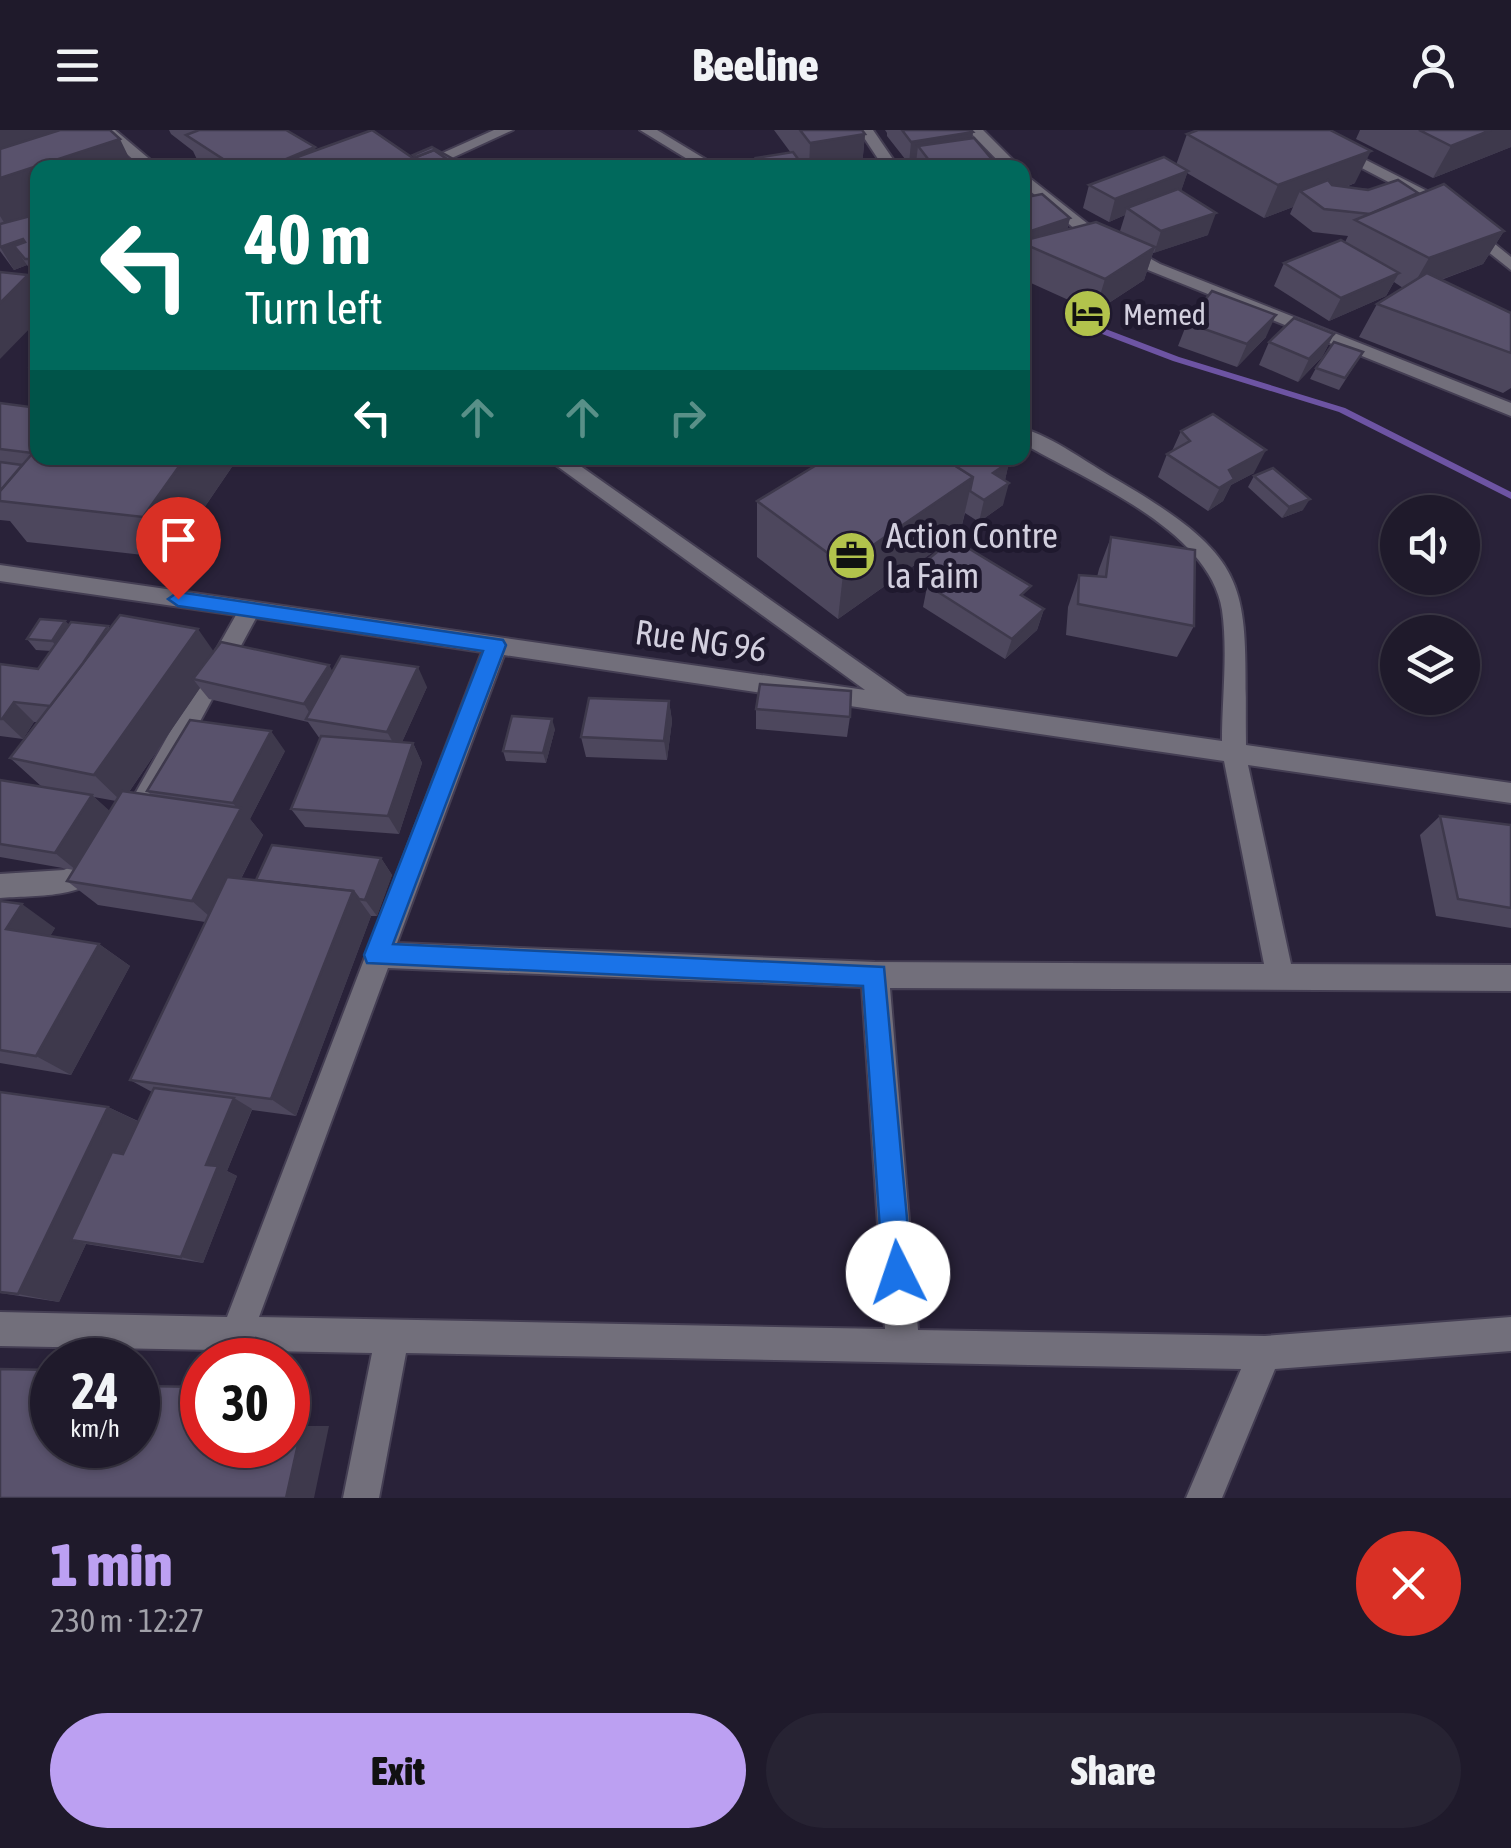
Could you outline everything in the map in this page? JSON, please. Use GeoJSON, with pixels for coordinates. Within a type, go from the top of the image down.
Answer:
{"type":"FeatureCollection","features":[{"type":"Feature","properties":{"kind":"street"},"geometry":{"type":"LineString","coordinates":[[106,130],[143,160]]}},
{"type":"Feature","properties":{"kind":"street"},"geometry":{"type":"LineString","coordinates":[[435,160],[506,130]]}},
{"type":"Feature","properties":{"kind":"street"},"geometry":{"type":"LineString","coordinates":[[647,130],[699,160]]}},
{"type":"Feature","properties":{"kind":"street"},"geometry":{"type":"LineString","coordinates":[[866,130],[887,160]]}},
{"type":"Feature","properties":{"kind":"street"},"geometry":{"type":"LineString","coordinates":[[974,130],[1006,160]]}},
{"type":"Feature","properties":{"kind":"street"},"geometry":{"type":"LineString","coordinates":[[1296,130],[1327,138],[1428,197],[1472,229],[1510,266]]}},
{"type":"Feature","properties":{"kind":"street"},"geometry":{"type":"LineString","coordinates":[[1030,183],[1082,226],[1138,260],[1511,410]]}},
{"type":"Feature","properties":{"kind":"street"},"geometry":{"type":"LineString","coordinates":[[1030,439],[1168,519],[1201,546],[1223,575],[1234,611],[1234,752],[1280,978]]}},
{"type":"Feature","properties":{"kind":"street"},"geometry":{"type":"LineString","coordinates":[[566,465],[903,704]]}},
{"type":"Feature","properties":{"kind":"street","name":"Rue NG 96"},"geometry":{"type":"LineString","coordinates":[[0,573],[1511,793]]}},
{"type":"Feature","properties":{"kind":"street"},"geometry":{"type":"LineString","coordinates":[[0,886],[68,880],[106,858],[126,834],[250,610]]}},
{"type":"Feature","properties":{"kind":"street"},"geometry":{"type":"LineString","coordinates":[[236,1333],[496,645]]}},
{"type":"Feature","properties":{"kind":"street"},"geometry":{"type":"LineString","coordinates":[[376,955],[875,975],[1511,978]]}},
{"type":"Feature","properties":{"kind":"street"},"geometry":{"type":"LineString","coordinates":[[875,975],[903,1348]]}},
{"type":"Feature","properties":{"kind":"street"},"geometry":{"type":"LineString","coordinates":[[0,1329],[1265,1353],[1511,1334]]}},
{"type":"Feature","properties":{"kind":"street"},"geometry":{"type":"LineString","coordinates":[[361,1498],[392,1337]]}},
{"type":"Feature","properties":{"kind":"street"},"geometry":{"type":"LineString","coordinates":[[1204,1498],[1265,1353]]}},
{"type":"Feature","properties":{"kind":"building"},"geometry":{"type":"Polygon","coordinates":[[[60,130],[110,130],[120,139],[55,160],[30,160],[30,168],[0,178],[0,149],[60,130]]]}},
{"type":"Feature","properties":{"kind":"building"},"geometry":{"type":"Polygon","coordinates":[[[199,130],[286,130],[315,147],[284,160],[225,160],[186,135],[199,130]]]}},
{"type":"Feature","properties":{"kind":"building"},"geometry":{"type":"Polygon","coordinates":[[[372,130],[413,158],[434,150],[448,160],[289,160],[372,130]]]}},
{"type":"Feature","properties":{"kind":"building"},"geometry":{"type":"Polygon","coordinates":[[[800,130],[862,130],[865,134],[810,143],[800,130]]]}},
{"type":"Feature","properties":{"kind":"building"},"geometry":{"type":"Polygon","coordinates":[[[902,130],[971,130],[973,132],[911,142],[902,130]]]}},
{"type":"Feature","properties":{"kind":"building"},"geometry":{"type":"Polygon","coordinates":[[[1198,130],[1330,130],[1371,151],[1278,185],[1187,134],[1198,130]]]}},
{"type":"Feature","properties":{"kind":"building"},"geometry":{"type":"Polygon","coordinates":[[[1419,130],[1491,130],[1451,146],[1419,130]]]}},
{"type":"Feature","properties":{"kind":"building"},"geometry":{"type":"Polygon","coordinates":[[[974,138],[992,160],[929,160],[918,146],[974,138]]]}},
{"type":"Feature","properties":{"kind":"building"},"geometry":{"type":"Polygon","coordinates":[[[432,147],[455,160],[434,150],[413,155],[432,147]]]}},
{"type":"Feature","properties":{"kind":"building"},"geometry":{"type":"Polygon","coordinates":[[[793,152],[799,160],[757,160],[793,152]]]}},
{"type":"Feature","properties":{"kind":"building"},"geometry":{"type":"Polygon","coordinates":[[[1164,157],[1188,171],[1115,199],[1089,185],[1164,157]]]}},
{"type":"Feature","properties":{"kind":"building"},"geometry":{"type":"Polygon","coordinates":[[[1328,180],[1332,185],[1368,190],[1398,180],[1418,193],[1370,214],[1324,209],[1300,191],[1328,180]]]}},
{"type":"Feature","properties":{"kind":"building"},"geometry":{"type":"Polygon","coordinates":[[[1444,184],[1504,231],[1429,258],[1355,220],[1444,184]]]}},
{"type":"Feature","properties":{"kind":"building"},"geometry":{"type":"Polygon","coordinates":[[[1178,189],[1216,213],[1161,231],[1127,208],[1178,189]]]}},
{"type":"Feature","properties":{"kind":"building"},"geometry":{"type":"Polygon","coordinates":[[[1042,194],[1070,218],[1030,231],[1030,196],[1042,194]]]}},
{"type":"Feature","properties":{"kind":"building"},"geometry":{"type":"Polygon","coordinates":[[[30,216],[30,259],[25,259],[14,246],[25,242],[23,239],[0,247],[0,224],[30,216]]]}},
{"type":"Feature","properties":{"kind":"building"},"geometry":{"type":"Polygon","coordinates":[[[1096,222],[1155,247],[1105,279],[1030,246],[1030,239],[1096,222]]]}},
{"type":"Feature","properties":{"kind":"building"},"geometry":{"type":"Polygon","coordinates":[[[1341,240],[1399,273],[1341,298],[1284,263],[1341,240]]]}},
{"type":"Feature","properties":{"kind":"building"},"geometry":{"type":"Polygon","coordinates":[[[0,272],[28,275],[0,303],[0,272]]]}},
{"type":"Feature","properties":{"kind":"building"},"geometry":{"type":"Polygon","coordinates":[[[1427,273],[1511,313],[1511,353],[1377,304],[1427,273]]]}},
{"type":"Feature","properties":{"kind":"building"},"geometry":{"type":"Polygon","coordinates":[[[1212,291],[1276,315],[1247,344],[1187,323],[1212,291]]]}},
{"type":"Feature","properties":{"kind":"building"},"geometry":{"type":"Polygon","coordinates":[[[1294,318],[1334,334],[1309,359],[1269,342],[1294,318]]]}},
{"type":"Feature","properties":{"kind":"building"},"geometry":{"type":"Polygon","coordinates":[[[1334,342],[1363,352],[1345,378],[1316,368],[1334,342]]]}},
{"type":"Feature","properties":{"kind":"building"},"geometry":{"type":"Polygon","coordinates":[[[0,403],[30,407],[30,453],[0,449],[0,403]]]}},
{"type":"Feature","properties":{"kind":"building"},"geometry":{"type":"Polygon","coordinates":[[[1213,414],[1266,450],[1229,470],[1234,479],[1219,488],[1167,454],[1190,441],[1181,431],[1213,414]]]}},
{"type":"Feature","properties":{"kind":"building"},"geometry":{"type":"Polygon","coordinates":[[[30,456],[30,465],[180,465],[143,517],[0,501],[0,491],[30,456]]]}},
{"type":"Feature","properties":{"kind":"building"},"geometry":{"type":"Polygon","coordinates":[[[0,462],[22,465],[0,491],[0,462]]]}},
{"type":"Feature","properties":{"kind":"building"},"geometry":{"type":"Polygon","coordinates":[[[816,465],[954,465],[973,477],[844,565],[757,501],[816,465]]]}},
{"type":"Feature","properties":{"kind":"building"},"geometry":{"type":"Polygon","coordinates":[[[954,465],[1005,465],[993,473],[1009,483],[984,500],[970,491],[973,477],[954,465]]]}},
{"type":"Feature","properties":{"kind":"building"},"geometry":{"type":"Polygon","coordinates":[[[1273,468],[1310,499],[1289,507],[1254,476],[1273,468]]]}},
{"type":"Feature","properties":{"kind":"building"},"geometry":{"type":"Polygon","coordinates":[[[1111,537],[1195,550],[1194,626],[1078,604],[1079,575],[1106,577],[1111,537]]]}},
{"type":"Feature","properties":{"kind":"building"},"geometry":{"type":"Polygon","coordinates":[[[953,539],[1031,586],[1021,595],[1044,609],[1012,639],[927,585],[943,572],[926,561],[953,539]]]}},
{"type":"Feature","properties":{"kind":"building"},"geometry":{"type":"Polygon","coordinates":[[[120,615],[198,629],[94,775],[10,758],[120,615]]]}},
{"type":"Feature","properties":{"kind":"building"},"geometry":{"type":"Polygon","coordinates":[[[40,619],[65,621],[52,641],[27,639],[40,619]]]}},
{"type":"Feature","properties":{"kind":"building"},"geometry":{"type":"Polygon","coordinates":[[[71,622],[108,626],[50,706],[14,702],[0,719],[0,664],[38,669],[71,622]]]}},
{"type":"Feature","properties":{"kind":"building"},"geometry":{"type":"Polygon","coordinates":[[[221,642],[329,665],[304,704],[193,679],[221,642]]]}},
{"type":"Feature","properties":{"kind":"building"},"geometry":{"type":"Polygon","coordinates":[[[341,656],[418,667],[387,732],[306,719],[341,656]]]}},
{"type":"Feature","properties":{"kind":"building"},"geometry":{"type":"Polygon","coordinates":[[[760,684],[851,691],[850,717],[756,709],[760,684]]]}},
{"type":"Feature","properties":{"kind":"building"},"geometry":{"type":"Polygon","coordinates":[[[589,698],[669,701],[664,741],[581,737],[589,698]]]}},
{"type":"Feature","properties":{"kind":"building"},"geometry":{"type":"Polygon","coordinates":[[[512,716],[552,719],[543,753],[503,751],[512,716]]]}},
{"type":"Feature","properties":{"kind":"building"},"geometry":{"type":"Polygon","coordinates":[[[190,720],[271,731],[233,803],[147,791],[190,720]]]}},
{"type":"Feature","properties":{"kind":"building"},"geometry":{"type":"Polygon","coordinates":[[[321,736],[413,743],[388,816],[291,809],[321,736]]]}},
{"type":"Feature","properties":{"kind":"building"},"geometry":{"type":"Polygon","coordinates":[[[0,780],[92,795],[55,853],[0,844],[0,780]]]}},
{"type":"Feature","properties":{"kind":"building"},"geometry":{"type":"Polygon","coordinates":[[[122,791],[241,808],[192,901],[67,881],[122,791]]]}},
{"type":"Feature","properties":{"kind":"building"},"geometry":{"type":"Polygon","coordinates":[[[1440,816],[1511,825],[1511,908],[1458,899],[1440,816]]]}},
{"type":"Feature","properties":{"kind":"building"},"geometry":{"type":"Polygon","coordinates":[[[272,845],[381,858],[365,900],[353,891],[256,880],[272,845]]]}},
{"type":"Feature","properties":{"kind":"building"},"geometry":{"type":"Polygon","coordinates":[[[227,877],[353,891],[271,1099],[130,1080],[227,877]]]}},
{"type":"Feature","properties":{"kind":"building"},"geometry":{"type":"Polygon","coordinates":[[[0,901],[22,904],[6,929],[99,944],[36,1056],[0,1050],[0,901]]]}},
{"type":"Feature","properties":{"kind":"building"},"geometry":{"type":"Polygon","coordinates":[[[154,1088],[234,1098],[206,1165],[218,1166],[181,1257],[71,1240],[112,1152],[123,1154],[154,1088]]]}},
{"type":"Feature","properties":{"kind":"building"},"geometry":{"type":"Polygon","coordinates":[[[0,1092],[108,1107],[18,1294],[0,1292],[0,1092]]]}},
{"type":"Feature","properties":{"kind":"building"},"geometry":{"type":"Polygon","coordinates":[[[0,1369],[30,1370],[30,1468],[160,1468],[160,1386],[180,1387],[180,1468],[293,1468],[286,1498],[0,1498],[0,1369]]]}},
{"type":"Feature","properties":{"kind":"waterway"},"geometry":{"type":"LineString","coordinates":[[1100,330],[1176,359],[1342,410],[1511,496]]}},
{"type":"Feature","properties":{"kind":"place","name":"Memed"},"geometry":{"type":"Point","coordinates":[1088,314]}},
{"type":"Feature","properties":{"kind":"place","name":"Action Contre la Faim"},"geometry":{"type":"Point","coordinates":[851,555]}},
{"type":"Feature","properties":{"kind":"route"},"geometry":{"type":"LineString","coordinates":[[178,599],[496,645],[376,955],[875,975],[898,1273]]}}]}
